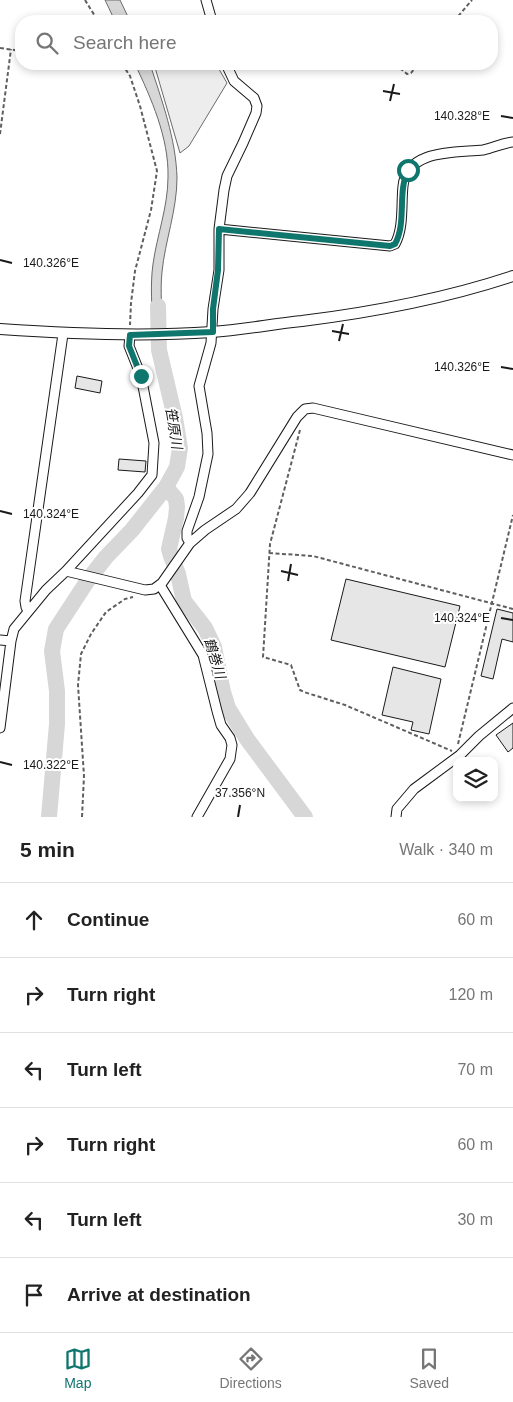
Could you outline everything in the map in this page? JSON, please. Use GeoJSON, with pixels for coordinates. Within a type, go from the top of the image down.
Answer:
{"type":"FeatureCollection","features":[{"type":"Feature","properties":{"kind":"street"},"geometry":{"type":"LineString","coordinates":[[206,0],[210,15]]}},
{"type":"Feature","properties":{"kind":"street"},"geometry":{"type":"LineString","coordinates":[[188,546],[187,531],[198,497],[208,454],[207,433],[199,386],[213,332],[219,229],[227,176],[256,113],[257,106],[254,98],[234,81],[229,70]]}},
{"type":"Feature","properties":{"kind":"street"},"geometry":{"type":"LineString","coordinates":[[219,229],[390,246],[395,244],[399,235],[404,179],[408,170],[414,164],[427,157],[486,149],[513,142]]}},
{"type":"Feature","properties":{"kind":"street"},"geometry":{"type":"LineString","coordinates":[[0,329],[63,334],[130,335],[213,332],[356,314],[430,300],[513,276]]}},
{"type":"Feature","properties":{"kind":"street"},"geometry":{"type":"LineString","coordinates":[[28,611],[25,601],[63,334]]}},
{"type":"Feature","properties":{"kind":"street"},"geometry":{"type":"LineString","coordinates":[[0,728],[14,629],[46,590],[138,493],[148,480],[153,469],[154,443],[141,376],[129,346],[130,335]]}},
{"type":"Feature","properties":{"kind":"street"},"geometry":{"type":"LineString","coordinates":[[66,571],[145,590],[154,589],[161,584],[188,546],[241,504],[250,493],[297,416],[305,409],[313,408],[513,455]]}},
{"type":"Feature","properties":{"kind":"street"},"geometry":{"type":"LineString","coordinates":[[161,584],[203,655],[216,711],[232,745],[230,759],[197,817]]}},
{"type":"Feature","properties":{"kind":"street"},"geometry":{"type":"LineString","coordinates":[[0,640],[11,641]]}},
{"type":"Feature","properties":{"kind":"street"},"geometry":{"type":"LineString","coordinates":[[396,817],[397,808],[407,796],[513,708]]}},
{"type":"Feature","properties":{"kind":"path"},"geometry":{"type":"LineString","coordinates":[[85,0],[94,15]]}},
{"type":"Feature","properties":{"kind":"path"},"geometry":{"type":"LineString","coordinates":[[459,15],[472,0]]}},
{"type":"Feature","properties":{"kind":"path"},"geometry":{"type":"LineString","coordinates":[[0,48],[15,50]]}},
{"type":"Feature","properties":{"kind":"path"},"geometry":{"type":"LineString","coordinates":[[0,134],[11,50]]}},
{"type":"Feature","properties":{"kind":"path"},"geometry":{"type":"LineString","coordinates":[[126,70],[130,76],[140,106],[156,160],[157,171],[151,210],[135,271],[130,335]]}},
{"type":"Feature","properties":{"kind":"path"},"geometry":{"type":"LineString","coordinates":[[402,70],[407,74],[413,70]]}},
{"type":"Feature","properties":{"kind":"path"},"geometry":{"type":"LineString","coordinates":[[297,416],[300,420],[301,429],[269,553],[263,657],[291,665],[300,690],[304,692],[345,705],[458,754],[513,515]]}},
{"type":"Feature","properties":{"kind":"path"},"geometry":{"type":"LineString","coordinates":[[269,553],[313,556],[513,609]]}},
{"type":"Feature","properties":{"kind":"path"},"geometry":{"type":"LineString","coordinates":[[82,817],[84,776],[78,685],[81,654],[91,634],[106,612],[125,599],[136,597]]}},
{"type":"Feature","properties":{"kind":"shaded area"},"geometry":{"type":"Polygon","coordinates":[[[105,0],[120,0],[127,15],[112,15],[105,0]]]}},
{"type":"Feature","properties":{"kind":"shaded area"},"geometry":{"type":"Polygon","coordinates":[[[138,70],[152,70],[168,120],[176,163],[175,202],[161,279],[163,329],[153,329],[152,280],[153,264],[168,188],[168,162],[158,119],[138,70]]]}},
{"type":"Feature","properties":{"kind":"shaded area"},"geometry":{"type":"Polygon","coordinates":[[[156,70],[219,70],[227,83],[189,146],[180,153],[156,70]]]}},
{"type":"Feature","properties":{"kind":"building"},"geometry":{"type":"Polygon","coordinates":[[[77,376],[102,381],[100,393],[75,388],[77,376]]]}},
{"type":"Feature","properties":{"kind":"building"},"geometry":{"type":"Polygon","coordinates":[[[119,459],[146,461],[145,472],[118,470],[119,459]]]}},
{"type":"Feature","properties":{"kind":"building"},"geometry":{"type":"Polygon","coordinates":[[[346,579],[460,606],[445,667],[331,640],[346,579]]]}},
{"type":"Feature","properties":{"kind":"building"},"geometry":{"type":"Polygon","coordinates":[[[497,609],[513,613],[513,642],[502,639],[493,679],[481,676],[497,609]]]}},
{"type":"Feature","properties":{"kind":"building"},"geometry":{"type":"Polygon","coordinates":[[[393,667],[441,679],[429,734],[411,730],[413,722],[382,715],[393,667]]]}},
{"type":"Feature","properties":{"kind":"building"},"geometry":{"type":"Polygon","coordinates":[[[513,723],[513,748],[508,752],[496,735],[513,723]]]}},
{"type":"Feature","properties":{"kind":"waterway","name":"笹原川"},"geometry":{"type":"LineString","coordinates":[[49,817],[57,724],[57,691],[52,651],[56,629],[88,580],[106,557],[132,530],[166,487],[177,467],[180,448],[159,350],[158,306]]}},
{"type":"Feature","properties":{"kind":"waterway","name":"鶴巻川"},"geometry":{"type":"LineString","coordinates":[[166,487],[176,499],[177,507],[169,549],[178,574],[184,601],[205,628],[214,647],[228,708],[247,739],[305,817]]}},
{"type":"Feature","properties":{"kind":"route"},"geometry":{"type":"LineString","coordinates":[[141,376],[130,350],[130,335],[213,332],[219,229],[296,235],[390,246],[395,244],[399,235],[403,182],[408,170]]}}]}
